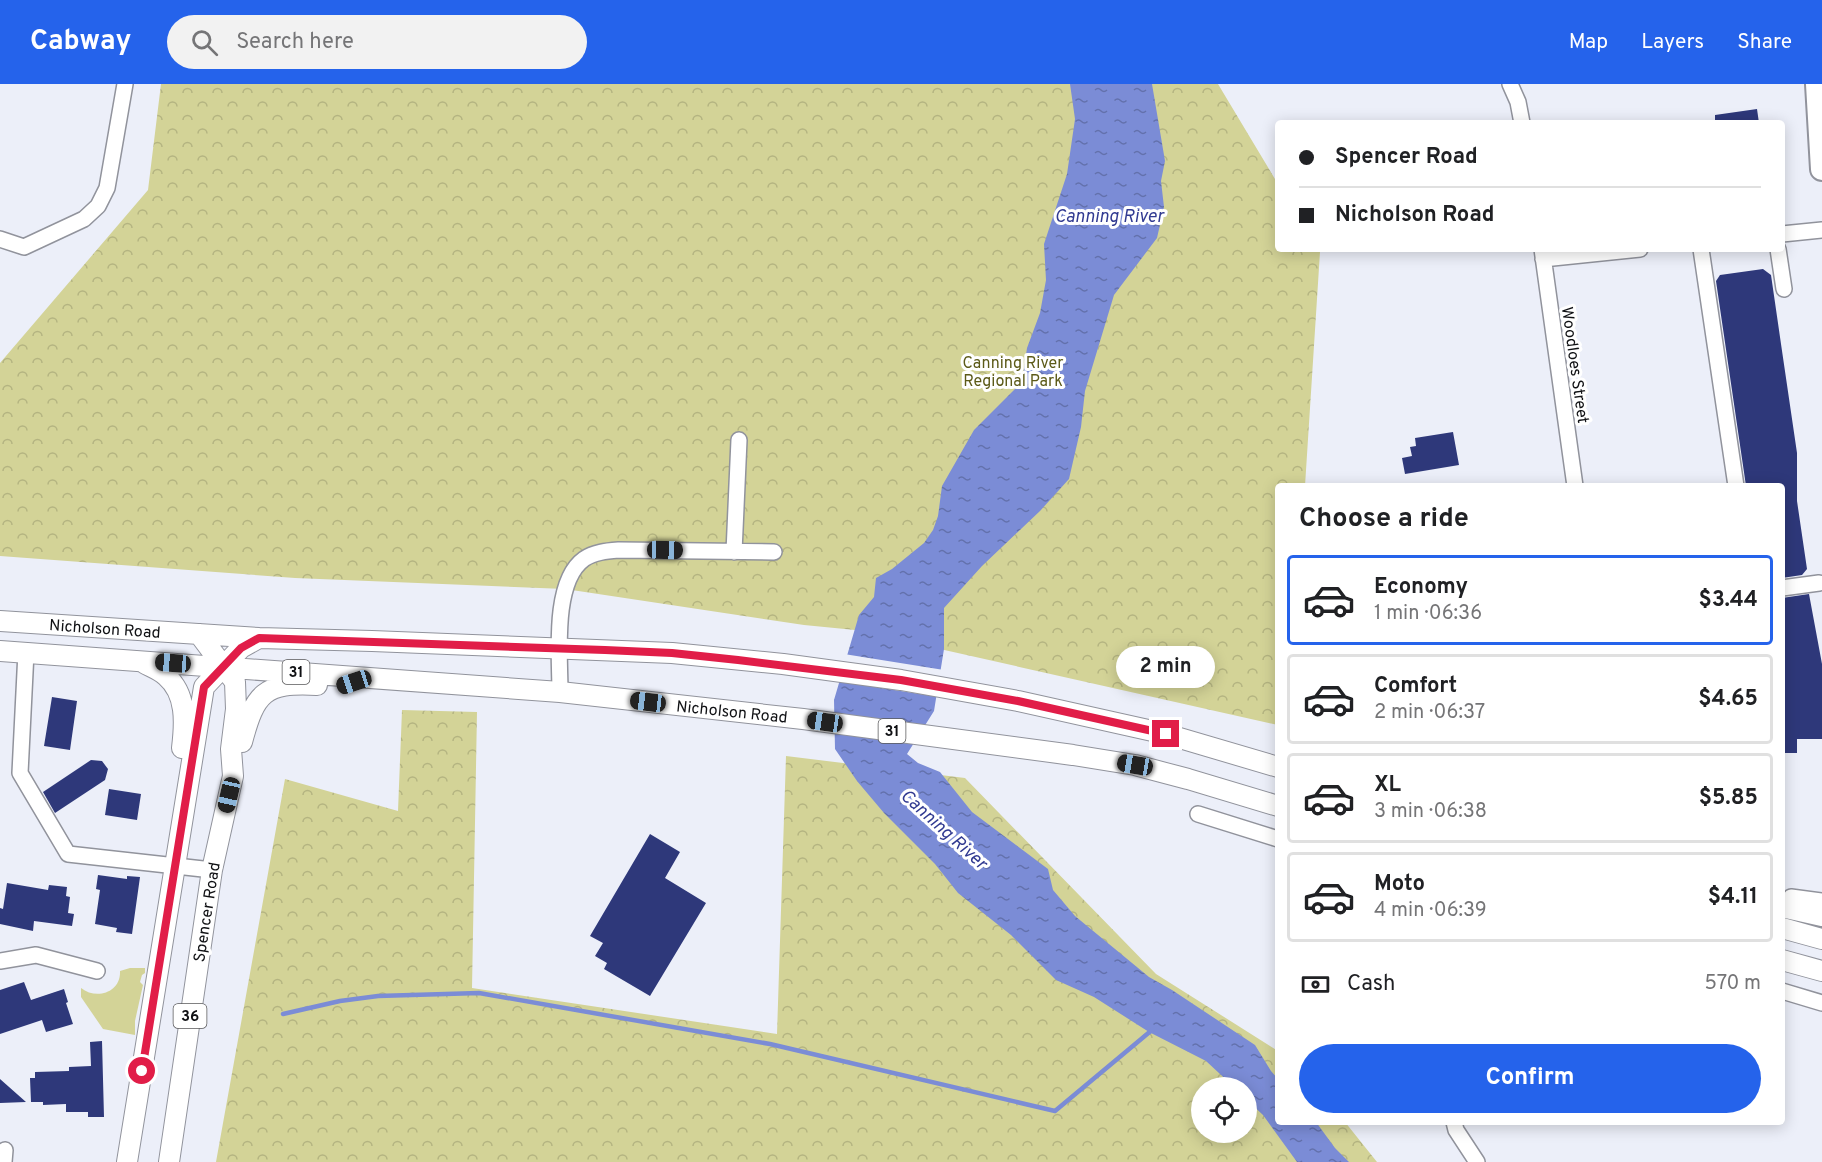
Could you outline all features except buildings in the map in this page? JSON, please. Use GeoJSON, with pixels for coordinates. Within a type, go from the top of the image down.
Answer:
{"type":"FeatureCollection","features":[{"type":"Feature","properties":{"kind":"highway"},"geometry":{"type":"LineString","coordinates":[[1817,84],[1822,169]]}},
{"type":"Feature","properties":{"kind":"highway"},"geometry":{"type":"LineString","coordinates":[[1785,907],[1822,915]]}},
{"type":"Feature","properties":{"kind":"main road","name":"Nicholson Road"},"geometry":{"type":"LineString","coordinates":[[0,621],[259,638],[672,653],[783,664],[901,680],[1018,701],[1166,734],[1275,767]]}},
{"type":"Feature","properties":{"kind":"main road","name":"Spencer Road"},"geometry":{"type":"LineString","coordinates":[[169,1162],[212,870],[233,776],[231,749],[236,709],[235,682],[199,634]]}},
{"type":"Feature","properties":{"kind":"main road","name":"36"},"geometry":{"type":"LineString","coordinates":[[128,1162],[204,687],[241,648],[259,638]]}},
{"type":"Feature","properties":{"kind":"main road","name":"Nicholson Road"},"geometry":{"type":"LineString","coordinates":[[0,651],[560,692],[803,719],[1135,765],[1275,805]]}},
{"type":"Feature","properties":{"kind":"main road","name":"36"},"geometry":{"type":"LineString","coordinates":[[140,660],[165,675],[180,696],[183,710],[185,727],[177,802],[175,865]]}},
{"type":"Feature","properties":{"kind":"main road"},"geometry":{"type":"LineString","coordinates":[[233,776],[249,716],[262,695],[280,685],[339,687],[369,677]]}},
{"type":"Feature","properties":{"kind":"main road"},"geometry":{"type":"LineString","coordinates":[[1785,928],[1822,939]]}},
{"type":"Feature","properties":{"kind":"main road"},"geometry":{"type":"LineString","coordinates":[[1785,961],[1822,971]]}},
{"type":"Feature","properties":{"kind":"street"},"geometry":{"type":"LineString","coordinates":[[0,239],[24,247],[84,219],[98,206],[107,188],[125,84]]}},
{"type":"Feature","properties":{"kind":"street"},"geometry":{"type":"LineString","coordinates":[[1510,84],[1518,102],[1521,120]]}},
{"type":"Feature","properties":{"kind":"street"},"geometry":{"type":"LineString","coordinates":[[1785,234],[1822,230]]}},
{"type":"Feature","properties":{"kind":"street"},"geometry":{"type":"LineString","coordinates":[[1542,254],[1581,252]]}},
{"type":"Feature","properties":{"kind":"street"},"geometry":{"type":"LineString","coordinates":[[1701,252],[1736,483]]}},
{"type":"Feature","properties":{"kind":"street"},"geometry":{"type":"LineString","coordinates":[[1778,252],[1784,289]]}},
{"type":"Feature","properties":{"kind":"street","name":"Woodloes Street"},"geometry":{"type":"LineString","coordinates":[[1542,254],[1575,483]]}},
{"type":"Feature","properties":{"kind":"street"},"geometry":{"type":"LineString","coordinates":[[734,552],[739,440]]}},
{"type":"Feature","properties":{"kind":"street"},"geometry":{"type":"LineString","coordinates":[[560,692],[561,613],[565,589],[572,572],[584,559],[600,552],[619,550],[774,552]]}},
{"type":"Feature","properties":{"kind":"street"},"geometry":{"type":"LineString","coordinates":[[1785,588],[1819,584]]}},
{"type":"Feature","properties":{"kind":"street"},"geometry":{"type":"LineString","coordinates":[[26,652],[20,773],[68,854],[212,870]]}},
{"type":"Feature","properties":{"kind":"street"},"geometry":{"type":"LineString","coordinates":[[1198,814],[1275,838]]}},
{"type":"Feature","properties":{"kind":"street"},"geometry":{"type":"LineString","coordinates":[[1785,895],[1822,901]]}},
{"type":"Feature","properties":{"kind":"street"},"geometry":{"type":"LineString","coordinates":[[0,961],[36,955],[98,971]]}},
{"type":"Feature","properties":{"kind":"street"},"geometry":{"type":"LineString","coordinates":[[1785,992],[1822,1003]]}},
{"type":"Feature","properties":{"kind":"street"},"geometry":{"type":"LineString","coordinates":[[1455,1125],[1476,1162]]}},
{"type":"Feature","properties":{"kind":"green space","name":"Canning River Regional Park"},"geometry":{"type":"Polygon","coordinates":[[[161,84],[1218,84],[1275,179],[1275,252],[1320,252],[1305,483],[1275,483],[1275,724],[855,630],[804,625],[565,589],[295,578],[0,556],[0,363],[148,190],[161,84]]]}},
{"type":"Feature","properties":{"kind":"green space"},"geometry":{"type":"Polygon","coordinates":[[[402,710],[477,712],[472,988],[777,1034],[786,756],[965,778],[1156,974],[1275,1049],[1275,1125],[1347,1125],[1377,1162],[216,1162],[285,779],[398,811],[402,710]]]}},
{"type":"Feature","properties":{"kind":"green space"},"geometry":{"type":"Polygon","coordinates":[[[145,968],[140,982],[143,985],[135,1021],[135,1035],[103,1029],[81,997],[81,988],[94,994],[112,989],[119,979],[120,971],[145,968]]]}},
{"type":"Feature","properties":{"kind":"water","name":"Canning River"},"geometry":{"type":"Polygon","coordinates":[[[1070,84],[1152,84],[1165,161],[1161,181],[1164,207],[1157,238],[1114,295],[1085,391],[1081,427],[1069,479],[1040,511],[982,566],[944,608],[944,649],[934,711],[907,754],[918,763],[940,772],[972,812],[1048,869],[1053,890],[1075,916],[1149,977],[1255,1045],[1275,1076],[1275,1125],[1318,1125],[1335,1148],[1349,1162],[1297,1162],[1257,1109],[1257,1077],[1223,1077],[1206,1061],[1149,1032],[1094,997],[1056,980],[1011,935],[958,893],[935,864],[884,813],[857,781],[835,749],[834,700],[859,615],[874,597],[876,578],[892,569],[924,543],[933,530],[938,516],[942,486],[974,430],[1022,382],[1027,348],[1040,313],[1046,280],[1044,244],[1067,174],[1075,119],[1070,84]]]}},
{"type":"Feature","properties":{"kind":"pier"},"geometry":{"type":"Polygon","coordinates":[[[844,654],[944,670],[939,697],[837,681],[844,654]]]}},
{"type":"Feature","properties":{"kind":"waterway"},"geometry":{"type":"LineString","coordinates":[[283,1014],[340,1001],[378,996],[479,993],[770,1044],[1055,1111],[1152,1030]]}},
{"type":"Feature","properties":{"kind":"route"},"geometry":{"type":"LineString","coordinates":[[142,1071],[204,687],[241,648],[259,638],[672,653],[783,664],[960,690],[1166,734]]}}]}
